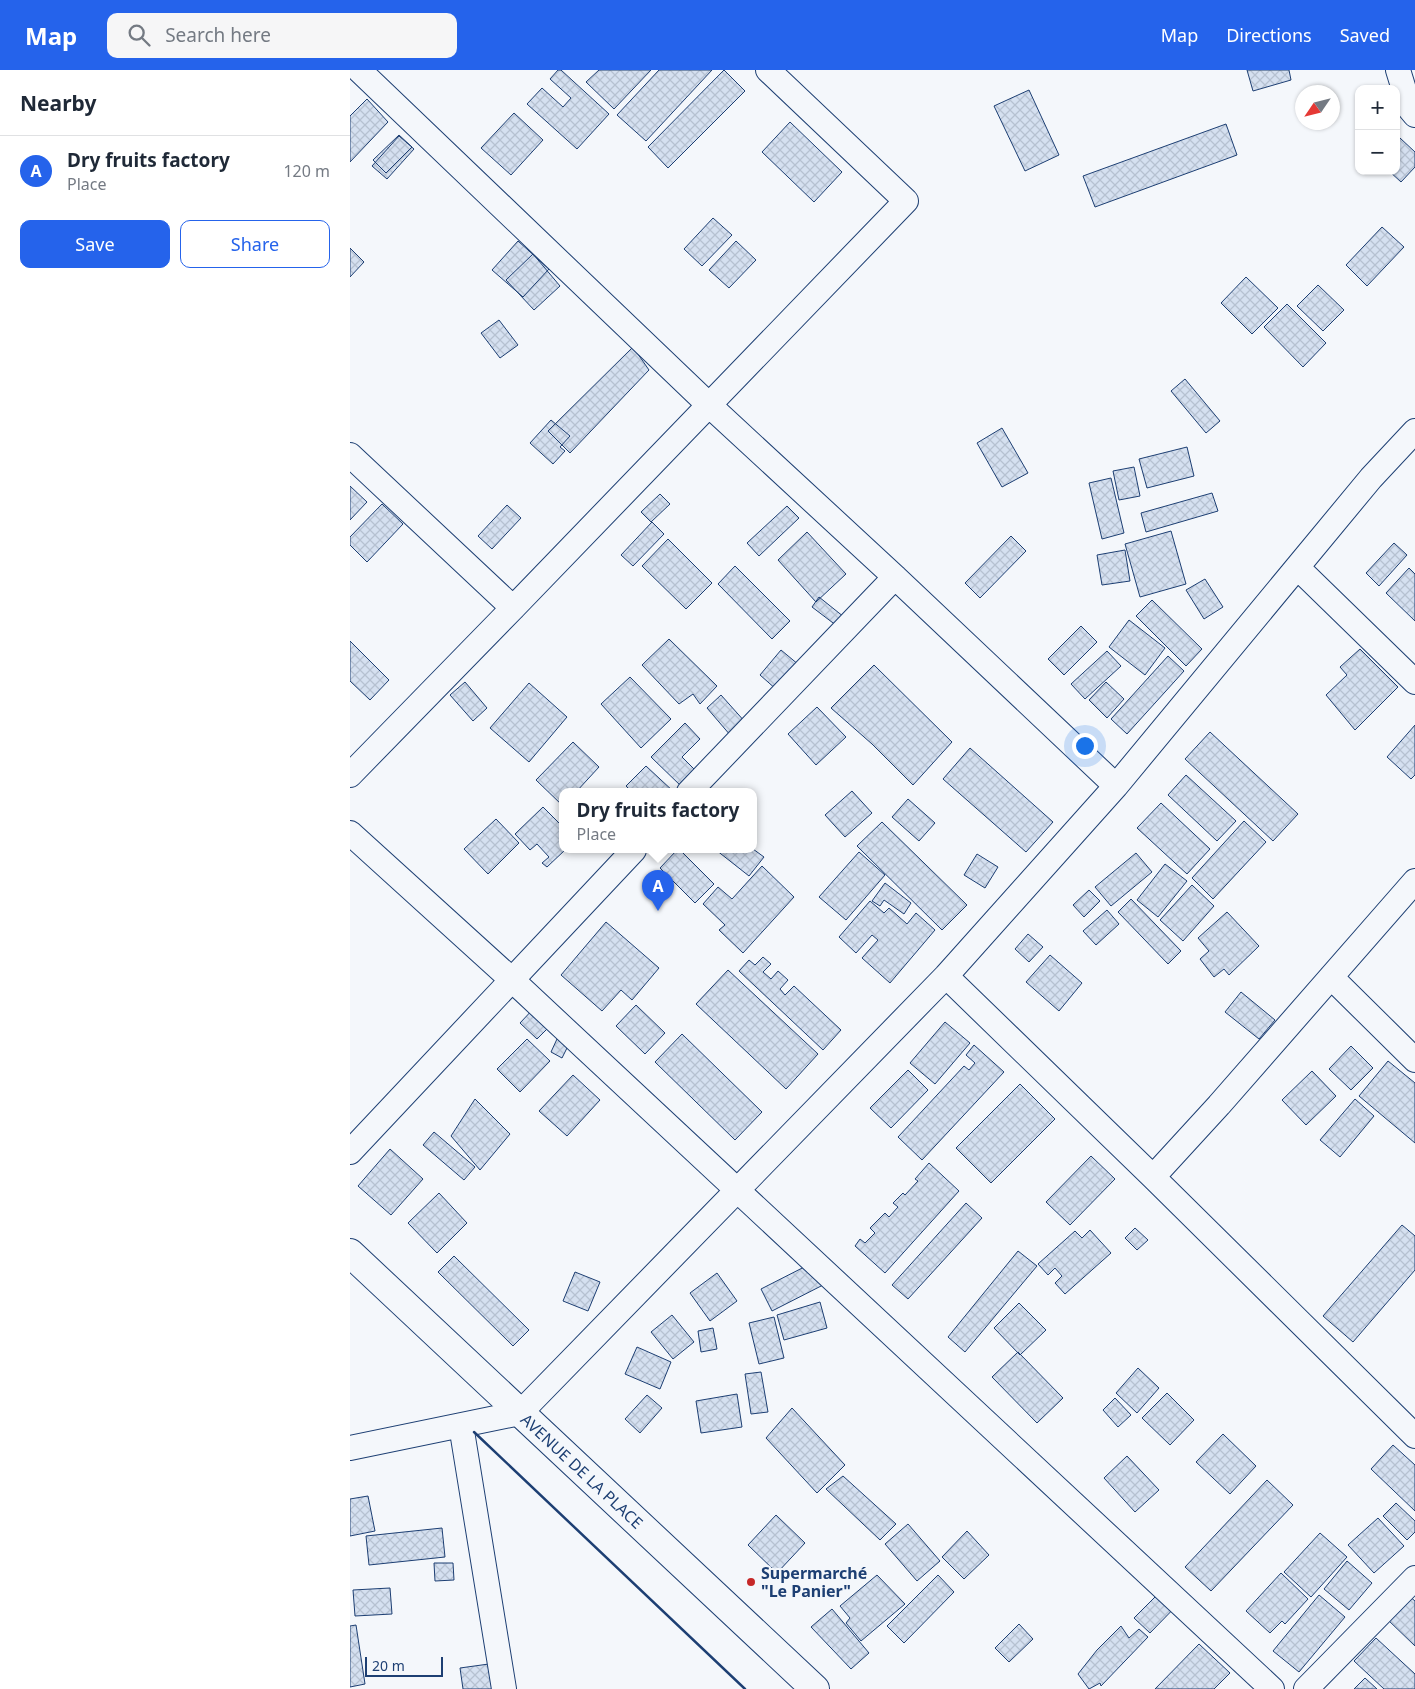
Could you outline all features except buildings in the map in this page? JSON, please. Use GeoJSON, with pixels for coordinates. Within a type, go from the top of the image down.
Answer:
{"type":"FeatureCollection","features":[{"type":"Feature","properties":{"kind":"street"},"geometry":{"type":"LineString","coordinates":[[359,70],[709,405],[895,577],[1116,786]]}},
{"type":"Feature","properties":{"kind":"street"},"geometry":{"type":"LineString","coordinates":[[350,775],[906,200],[768,70]]}},
{"type":"Feature","properties":{"kind":"street"},"geometry":{"type":"LineString","coordinates":[[1398,70],[1410,109],[1415,115]]}},
{"type":"Feature","properties":{"kind":"street"},"geometry":{"type":"LineString","coordinates":[[350,1448],[520,1412],[946,976],[1116,786],[1371,478],[1415,431]]}},
{"type":"Feature","properties":{"kind":"street"},"geometry":{"type":"LineString","coordinates":[[350,455],[513,608]]}},
{"type":"Feature","properties":{"kind":"street"},"geometry":{"type":"LineString","coordinates":[[1298,568],[1415,682]]}},
{"type":"Feature","properties":{"kind":"street"},"geometry":{"type":"LineString","coordinates":[[693,788],[895,577]]}},
{"type":"Feature","properties":{"kind":"street"},"geometry":{"type":"LineString","coordinates":[[350,833],[511,979],[1272,1689]]}},
{"type":"Feature","properties":{"kind":"street"},"geometry":{"type":"LineString","coordinates":[[350,1152],[631,853]]}},
{"type":"Feature","properties":{"kind":"street"},"geometry":{"type":"LineString","coordinates":[[1153,1177],[1219,1105],[1415,881]]}},
{"type":"Feature","properties":{"kind":"street"},"geometry":{"type":"LineString","coordinates":[[946,976],[1415,1436]]}},
{"type":"Feature","properties":{"kind":"street"},"geometry":{"type":"LineString","coordinates":[[1331,977],[1415,1060]]}},
{"type":"Feature","properties":{"kind":"street","name":"AVENUE DE LA PLACE"},"geometry":{"type":"LineString","coordinates":[[350,1253],[814,1689]]}},
{"type":"Feature","properties":{"kind":"street"},"geometry":{"type":"LineString","coordinates":[[462,1425],[504,1689]]}},
{"type":"Feature","properties":{"kind":"street"},"geometry":{"type":"LineString","coordinates":[[1306,1689],[1415,1578]]}},
{"type":"Feature","properties":{"kind":"wall"},"geometry":{"type":"LineString","coordinates":[[474,1432],[745,1689]]}},
{"type":"Feature","properties":{"kind":"place","name":"Dry fruits factory"},"geometry":{"type":"Point","coordinates":[658,911]}},
{"type":"Feature","properties":{"kind":"place","name":"Supermarché \"Le Panier\""},"geometry":{"type":"Point","coordinates":[751,1582]}}]}
